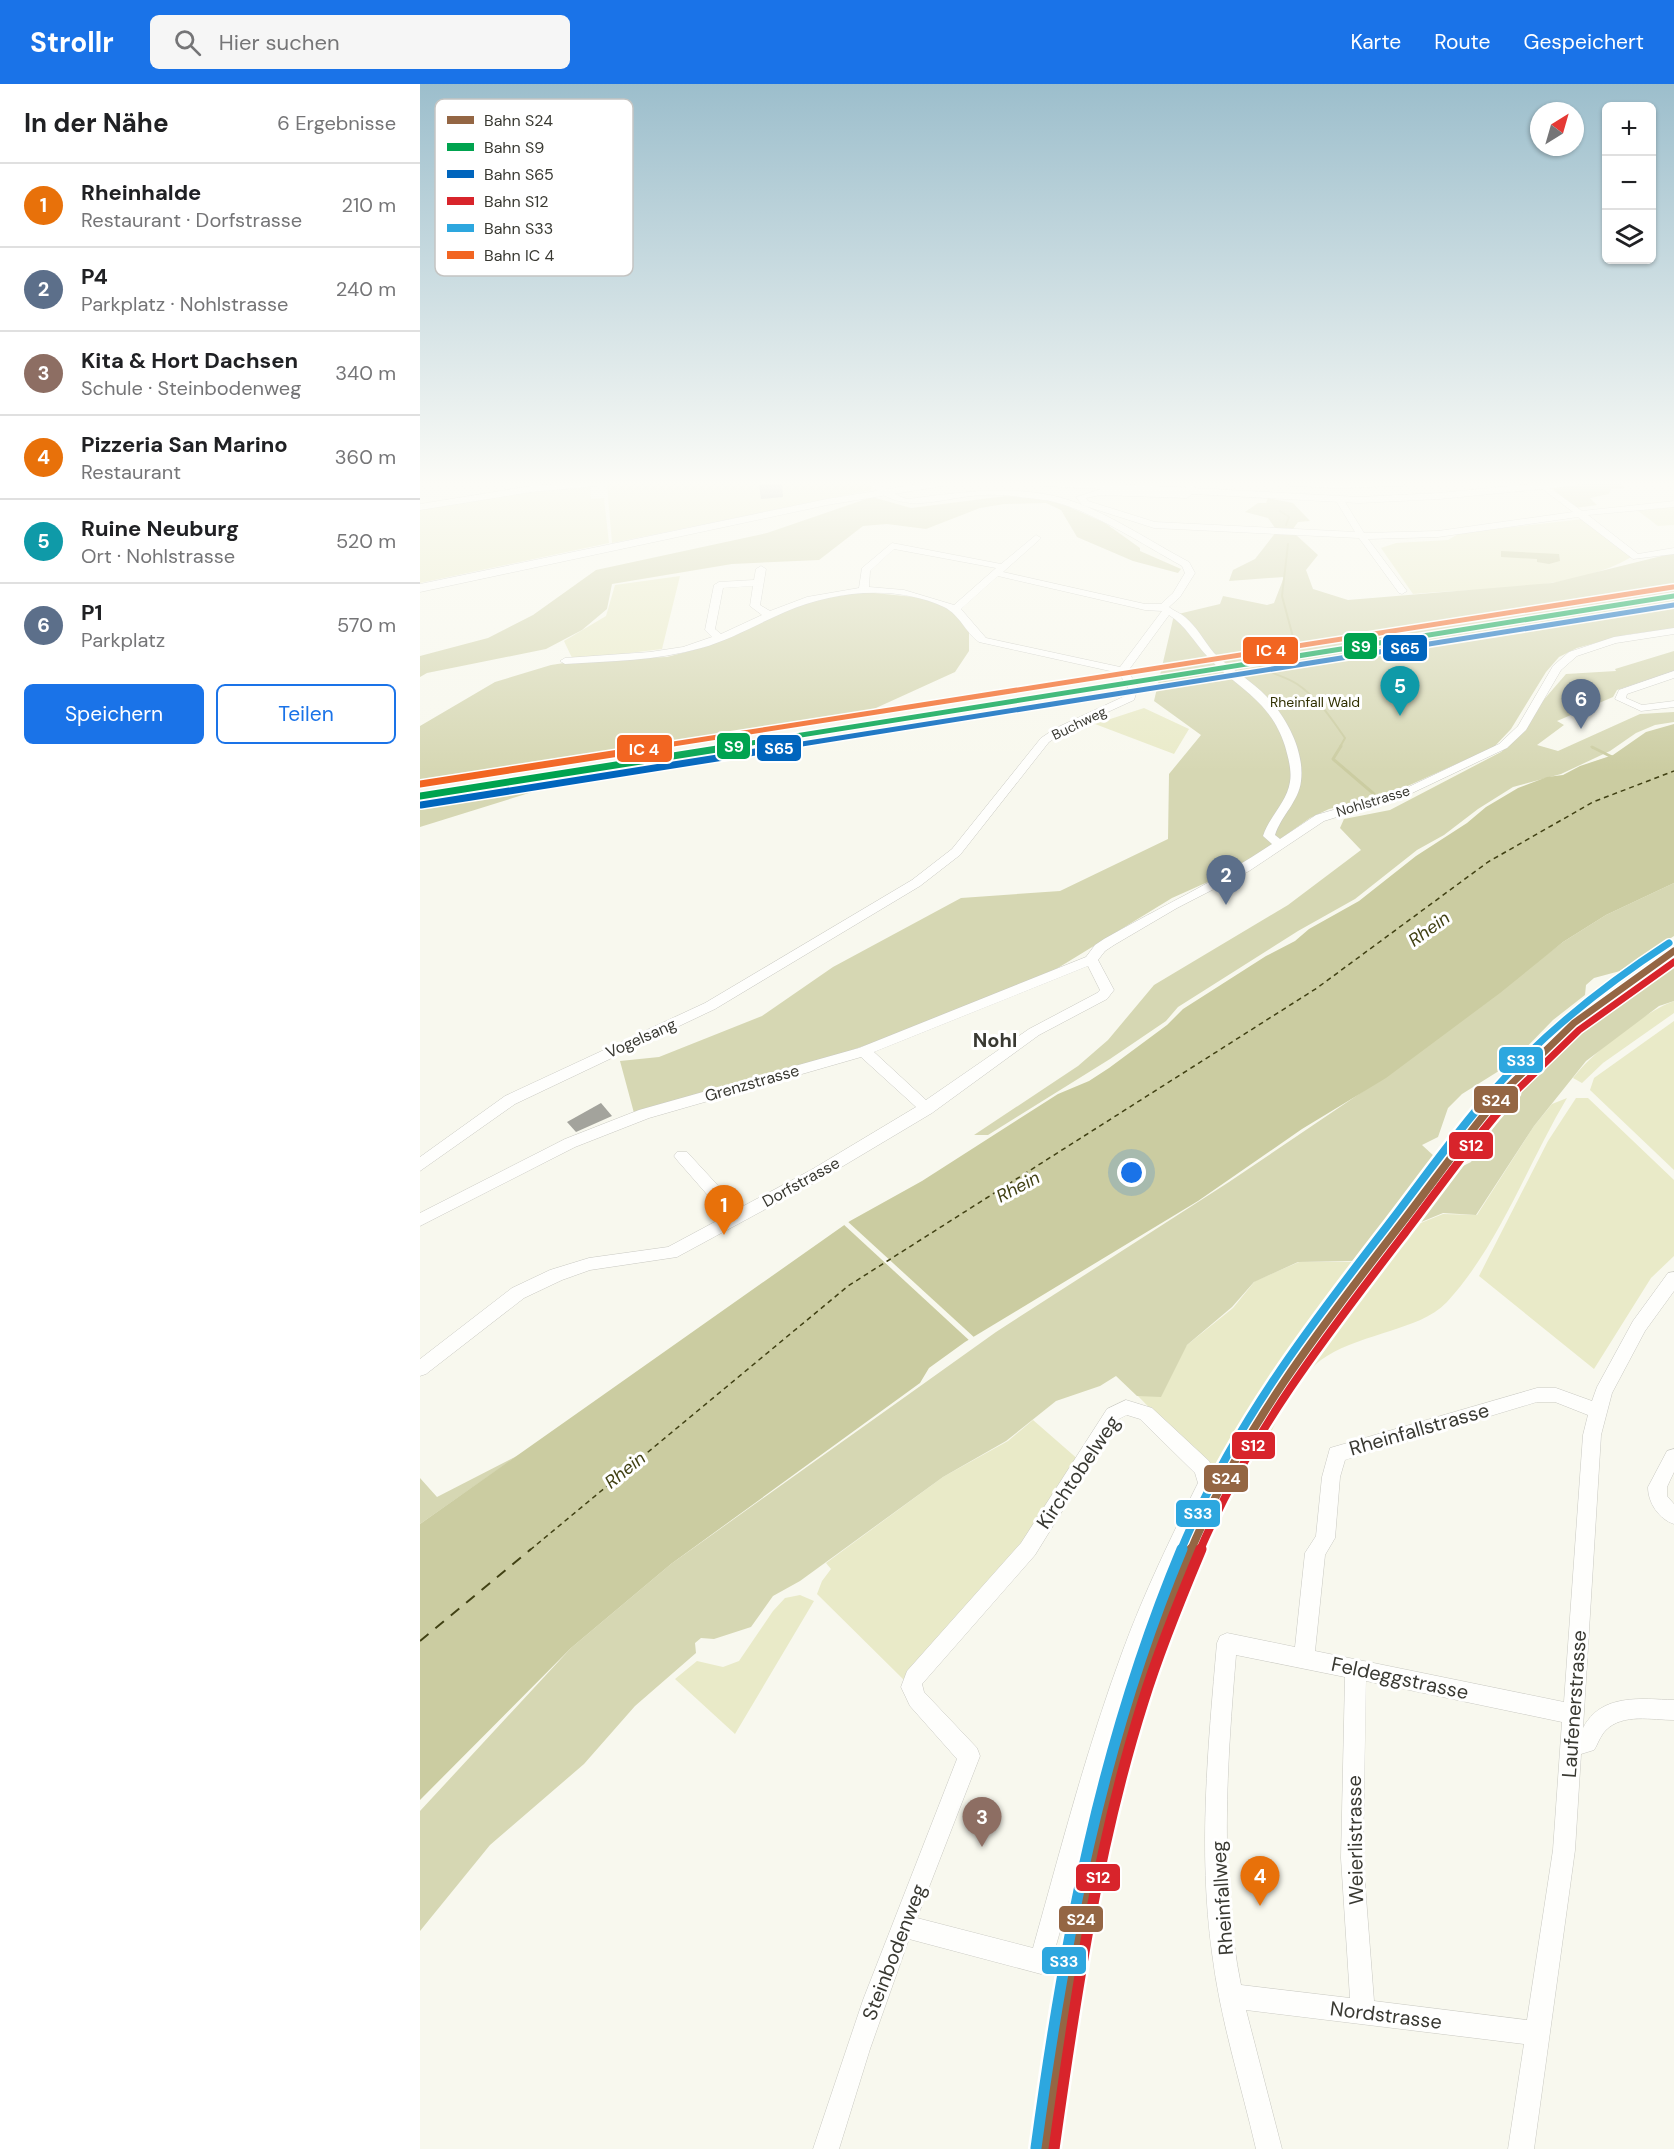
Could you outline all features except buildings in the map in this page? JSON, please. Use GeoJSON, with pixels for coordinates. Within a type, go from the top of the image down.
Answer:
{"type":"FeatureCollection","features":[{"type":"Feature","properties":{"kind":"main road"},"geometry":{"type":"LineString","coordinates":[[420,588],[459,579]]}},
{"type":"Feature","properties":{"kind":"street"},"geometry":{"type":"LineString","coordinates":[[760,579],[756,606],[769,615]]}},
{"type":"Feature","properties":{"kind":"street"},"geometry":{"type":"LineString","coordinates":[[864,590],[865,579]]}},
{"type":"Feature","properties":{"kind":"street"},"geometry":{"type":"LineString","coordinates":[[956,608],[988,579]]}},
{"type":"Feature","properties":{"kind":"street"},"geometry":{"type":"LineString","coordinates":[[1036,579],[1145,607],[1165,609],[1176,614],[1212,656],[1270,706],[1288,737],[1296,774],[1294,792],[1271,828],[1269,836],[1279,844]]}},
{"type":"Feature","properties":{"kind":"street","name":"Buchweg"},"geometry":{"type":"LineString","coordinates":[[864,914],[916,883],[956,852],[1045,740],[1060,730],[1130,698],[1133,691],[1127,678],[1133,661],[1186,579]]}},
{"type":"Feature","properties":{"kind":"street"},"geometry":{"type":"LineString","coordinates":[[1393,579],[1402,591]]}},
{"type":"Feature","properties":{"kind":"street"},"geometry":{"type":"LineString","coordinates":[[719,638],[710,630],[719,585],[759,583]]}},
{"type":"Feature","properties":{"kind":"street"},"geometry":{"type":"LineString","coordinates":[[565,661],[665,654],[719,638],[809,599],[864,590],[928,598],[956,608],[964,615],[976,635],[983,640],[1127,678]]}},
{"type":"Feature","properties":{"kind":"street","name":"Nohlstrasse"},"geometry":{"type":"LineString","coordinates":[[1091,960],[1109,942],[1172,905],[1245,868],[1320,818],[1406,792],[1503,746],[1522,728],[1557,668],[1573,654],[1614,640],[1674,631]]}},
{"type":"Feature","properties":{"kind":"street"},"geometry":{"type":"LineString","coordinates":[[1674,674],[1623,692],[1620,699],[1641,708],[1674,704]]}},
{"type":"Feature","properties":{"kind":"street","name":"Vogelsang"},"geometry":{"type":"LineString","coordinates":[[420,1165],[447,1143],[510,1100],[711,1006],[864,914]]}},
{"type":"Feature","properties":{"kind":"street","name":"Grenzstrasse"},"geometry":{"type":"LineString","coordinates":[[420,1220],[570,1143],[644,1114],[864,1051],[1091,960]]}},
{"type":"Feature","properties":{"kind":"street","name":"Dorfstrasse"},"geometry":{"type":"LineString","coordinates":[[420,1369],[502,1304],[536,1284],[589,1264],[671,1253],[817,1174],[927,1108],[1017,1043],[1102,996],[1107,990],[1091,960]]}},
{"type":"Feature","properties":{"kind":"street"},"geometry":{"type":"LineString","coordinates":[[864,1051],[927,1108]]}},
{"type":"Feature","properties":{"kind":"street"},"geometry":{"type":"LineString","coordinates":[[682,1156],[717,1195],[733,1218]]}},
{"type":"Feature","properties":{"kind":"street","name":"Laufenerstrasse"},"geometry":{"type":"LineString","coordinates":[[1521,2149],[1564,1850],[1590,1450],[1603,1392],[1633,1336],[1674,1278]]}},
{"type":"Feature","properties":{"kind":"street","name":"Rheinfallstrasse"},"geometry":{"type":"LineString","coordinates":[[1304,1658],[1315,1553],[1325,1538],[1330,1477],[1337,1454],[1537,1395],[1556,1395],[1598,1411]]}},
{"type":"Feature","properties":{"kind":"street","name":"Kirchtobelweg"},"geometry":{"type":"LineString","coordinates":[[903,1926],[1041,1962],[1096,1763],[1120,1690],[1162,1579],[1207,1483],[1205,1471],[1146,1413],[1135,1407],[1120,1409],[1113,1414],[1028,1549],[918,1671],[911,1687],[917,1699],[969,1756]]}},
{"type":"Feature","properties":{"kind":"street"},"geometry":{"type":"LineString","coordinates":[[1674,1457],[1658,1482],[1655,1492],[1661,1505],[1674,1516]]}},
{"type":"Feature","properties":{"kind":"street","name":"Feldeggstrasse"},"geometry":{"type":"LineString","coordinates":[[1227,1643],[1573,1714]]}},
{"type":"Feature","properties":{"kind":"street","name":"Rheinfallweg"},"geometry":{"type":"LineString","coordinates":[[1227,1643],[1219,1741],[1217,1869],[1220,1929],[1233,1996],[1269,2149]]}},
{"type":"Feature","properties":{"kind":"street","name":"Weierlistrasse"},"geometry":{"type":"LineString","coordinates":[[1356,1669],[1352,1858],[1363,2011]]}},
{"type":"Feature","properties":{"kind":"street"},"geometry":{"type":"LineString","coordinates":[[1572,1745],[1586,1743],[1595,1726],[1610,1713],[1624,1709],[1674,1710]]}},
{"type":"Feature","properties":{"kind":"street","name":"Steinbodenweg"},"geometry":{"type":"LineString","coordinates":[[826,2149],[855,2057],[969,1756]]}},
{"type":"Feature","properties":{"kind":"street","name":"Nordstrasse"},"geometry":{"type":"LineString","coordinates":[[1233,1996],[1539,2034]]}},
{"type":"Feature","properties":{"kind":"shaded area"},"geometry":{"type":"Polygon","coordinates":[[[420,579],[437,579],[420,583],[420,579]]]}},
{"type":"Feature","properties":{"kind":"shaded area"},"geometry":{"type":"Polygon","coordinates":[[[656,579],[679,579],[662,649],[573,660],[564,641],[606,616],[615,585],[656,579]]]}},
{"type":"Feature","properties":{"kind":"shaded area"},"geometry":{"type":"Polygon","coordinates":[[[1403,579],[1567,579],[1496,589],[1413,594],[1403,579]]]}},
{"type":"Feature","properties":{"kind":"shaded area"},"geometry":{"type":"Polygon","coordinates":[[[1144,708],[1189,729],[1174,754],[1095,724],[1144,708]]]}},
{"type":"Feature","properties":{"kind":"shaded area"},"geometry":{"type":"Polygon","coordinates":[[[1674,1001],[1674,1013],[1603,1063],[1582,1083],[1573,1078],[1593,1057],[1634,1023],[1674,1001]]]}},
{"type":"Feature","properties":{"kind":"shaded area"},"geometry":{"type":"Polygon","coordinates":[[[1674,1021],[1674,1170],[1590,1090],[1594,1078],[1674,1021]]]}},
{"type":"Feature","properties":{"kind":"shaded area"},"geometry":{"type":"Polygon","coordinates":[[[1567,1098],[1498,1230],[1466,1279],[1447,1302],[1420,1320],[1350,1345],[1327,1356],[1316,1364],[1298,1384],[1265,1445],[1254,1438],[1302,1364],[1406,1229],[1443,1214],[1477,1215],[1534,1126],[1552,1104],[1567,1098]]]}},
{"type":"Feature","properties":{"kind":"shaded area"},"geometry":{"type":"Polygon","coordinates":[[[1576,1098],[1588,1098],[1674,1180],[1674,1256],[1651,1278],[1594,1369],[1479,1276],[1548,1141],[1576,1098]]]}},
{"type":"Feature","properties":{"kind":"shaded area"},"geometry":{"type":"Polygon","coordinates":[[[1299,1262],[1364,1262],[1287,1367],[1217,1477],[1137,1395],[1187,1345],[1233,1308],[1255,1281],[1299,1262]]]}},
{"type":"Feature","properties":{"kind":"shaded area"},"geometry":{"type":"Polygon","coordinates":[[[1033,1420],[1080,1461],[1025,1546],[904,1680],[817,1594],[822,1581],[831,1569],[826,1563],[943,1477],[1008,1441],[1033,1420]]]}},
{"type":"Feature","properties":{"kind":"shaded area"},"geometry":{"type":"Polygon","coordinates":[[[800,1595],[814,1601],[735,1734],[675,1679],[697,1661],[723,1667],[739,1661],[773,1611],[785,1598],[800,1595]]]}},
{"type":"Feature","properties":{"kind":"green space"},"geometry":{"type":"Polygon","coordinates":[[[583,579],[640,579],[612,584],[607,609],[582,630],[546,649],[427,673],[420,677],[420,656],[488,638],[533,615],[583,579]]]}},
{"type":"Feature","properties":{"kind":"green space","name":"Rheinfall Wald"},"geometry":{"type":"Polygon","coordinates":[[[1283,579],[1309,579],[1313,589],[1348,600],[1552,583],[1567,579],[1674,579],[1674,628],[1625,635],[1577,648],[1559,657],[1546,672],[1511,729],[1494,747],[1390,794],[1329,809],[1310,818],[1239,868],[1172,898],[1053,971],[884,1039],[817,1062],[634,1113],[620,1061],[659,1057],[762,1016],[833,967],[961,898],[1060,891],[1168,839],[1169,774],[1201,735],[1154,701],[1174,615],[1220,604],[1223,596],[1267,605],[1274,603],[1283,579]]]}},
{"type":"Feature","properties":{"kind":"green space"},"geometry":{"type":"Polygon","coordinates":[[[864,592],[925,598],[955,609],[969,631],[969,651],[955,672],[854,718],[420,787],[420,726],[495,682],[551,665],[584,660],[667,657],[705,647],[808,601],[864,592]]]}},
{"type":"Feature","properties":{"kind":"green space"},"geometry":{"type":"Polygon","coordinates":[[[1674,651],[1674,671],[1617,690],[1613,697],[1557,721],[1564,725],[1537,745],[1558,751],[1640,714],[1674,712],[1674,722],[1655,725],[1636,733],[1610,751],[1561,774],[1513,787],[1478,809],[1444,835],[1417,850],[1355,899],[1298,931],[1178,1007],[1166,1021],[1110,1059],[988,1135],[974,1135],[1078,1066],[1108,1040],[1154,985],[1288,905],[1361,850],[1340,828],[1344,819],[1390,810],[1501,752],[1525,730],[1541,703],[1566,674],[1616,671],[1615,669],[1674,651]]]}},
{"type":"Feature","properties":{"kind":"green space"},"geometry":{"type":"Polygon","coordinates":[[[520,787],[545,788],[420,827],[420,806],[520,787]]]}},
{"type":"Feature","properties":{"kind":"green space"},"geometry":{"type":"Polygon","coordinates":[[[1674,883],[1674,936],[1620,971],[1594,978],[1586,985],[1585,995],[1553,1020],[1510,1064],[1462,1094],[1448,1108],[1438,1137],[1422,1145],[1435,1157],[1355,1261],[1298,1262],[1254,1282],[1232,1307],[1187,1345],[1161,1397],[1137,1396],[1116,1376],[1100,1386],[1056,1401],[1006,1441],[943,1477],[800,1581],[773,1596],[751,1627],[714,1639],[701,1638],[695,1643],[696,1653],[635,1706],[584,1764],[490,1845],[420,1931],[420,1811],[571,1648],[671,1564],[996,1332],[1229,1182],[1405,1063],[1563,942],[1606,915],[1674,883]]]}},
{"type":"Feature","properties":{"kind":"green space"},"geometry":{"type":"Polygon","coordinates":[[[1674,965],[1674,1001],[1659,1006],[1586,1061],[1534,1126],[1476,1215],[1443,1213],[1414,1225],[1424,1207],[1455,1165],[1463,1166],[1471,1162],[1502,1115],[1544,1068],[1606,1013],[1674,965]]]}},
{"type":"Feature","properties":{"kind":"green space"},"geometry":{"type":"Polygon","coordinates":[[[517,1456],[420,1524],[420,1478],[437,1497],[517,1456]]]}},
{"type":"Feature","properties":{"kind":"water","name":"Rhein"},"geometry":{"type":"Polygon","coordinates":[[[1674,724],[1674,883],[1606,915],[1563,942],[1500,993],[1386,1078],[1302,1129],[1198,1201],[965,1342],[929,1368],[920,1383],[671,1564],[571,1648],[420,1800],[420,1524],[850,1221],[922,1181],[1058,1094],[1089,1081],[1109,1068],[1167,1025],[1183,1009],[1266,956],[1295,941],[1309,929],[1359,901],[1416,856],[1467,823],[1486,807],[1518,788],[1547,777],[1563,775],[1580,766],[1613,755],[1646,732],[1674,724]]]}},
{"type":"Feature","properties":{"kind":"pier"},"geometry":{"type":"Polygon","coordinates":[[[846,1220],[976,1339],[971,1342],[842,1223],[846,1220]]]}},
{"type":"Feature","properties":{"kind":"waterway"},"geometry":{"type":"LineString","coordinates":[[1284,579],[1282,596],[1293,637],[1287,641]]}},
{"type":"Feature","properties":{"kind":"waterway"},"geometry":{"type":"LineString","coordinates":[[1253,658],[1268,671],[1297,684],[1318,702],[1345,738],[1340,747]]}},
{"type":"Feature","properties":{"kind":"waterway"},"geometry":{"type":"LineString","coordinates":[[1341,746],[1333,759],[1374,794]]}},
{"type":"Feature","properties":{"kind":"waterway"},"geometry":{"type":"LineString","coordinates":[[1592,747],[1614,758]]}},
{"type":"Feature","properties":{"kind":"ferry route"},"geometry":{"type":"LineString","coordinates":[[530,1550],[848,1286],[1317,988],[1488,862],[1593,802],[1674,771]]}},
{"type":"Feature","properties":{"kind":"ferry route"},"geometry":{"type":"LineString","coordinates":[[420,1641],[531,1549]]}},
{"type":"Feature","properties":{"kind":"rail line","name":"S9"},"geometry":{"type":"LineString","coordinates":[[420,796],[1674,596]]}},
{"type":"Feature","properties":{"kind":"rail line","name":"S65"},"geometry":{"type":"LineString","coordinates":[[421,805],[1674,605]]}},
{"type":"Feature","properties":{"kind":"rail line","name":"S33"},"geometry":{"type":"LineString","coordinates":[[1036,2148],[1063,1966],[1080,1876],[1101,1787],[1126,1699],[1156,1612],[1191,1528],[1232,1445],[1269,1385],[1310,1327],[1483,1101],[1550,1031],[1608,985],[1669,943]]}},
{"type":"Feature","properties":{"kind":"rail line","name":"S24"},"geometry":{"type":"LineString","coordinates":[[1045,2149],[1057,2058],[1089,1878],[1134,1702],[1164,1616],[1199,1532],[1240,1450],[1276,1390],[1317,1332],[1504,1090],[1574,1023],[1613,992],[1674,951]]}},
{"type":"Feature","properties":{"kind":"rail line","name":"S12"},"geometry":{"type":"LineString","coordinates":[[1054,2149],[1066,2059],[1097,1879],[1118,1790],[1143,1702],[1172,1616],[1208,1532],[1250,1451],[1287,1392],[1327,1335],[1512,1095],[1544,1061],[1579,1030],[1616,1001],[1674,962]]}},
{"type":"Feature","properties":{"kind":"transit line"},"geometry":{"type":"LineString","coordinates":[[420,784],[1673,587]]}},
{"type":"Feature","properties":{"kind":"place","name":"Ruine Neuburg"},"geometry":{"type":"Point","coordinates":[1400,716]}},
{"type":"Feature","properties":{"kind":"place","name":"P1"},"geometry":{"type":"Point","coordinates":[1581,729]}},
{"type":"Feature","properties":{"kind":"place","name":"P4"},"geometry":{"type":"Point","coordinates":[1226,905]}},
{"type":"Feature","properties":{"kind":"place","name":"Rheinhalde"},"geometry":{"type":"Point","coordinates":[724,1235]}},
{"type":"Feature","properties":{"kind":"place","name":"Kita & Hort Dachsen"},"geometry":{"type":"Point","coordinates":[982,1847]}},
{"type":"Feature","properties":{"kind":"place","name":"Pizzeria San Marino"},"geometry":{"type":"Point","coordinates":[1260,1906]}},
{"type":"Feature","properties":{"kind":"district","name":"Nohl"},"geometry":{"type":"Point","coordinates":[995,1040]}}]}
